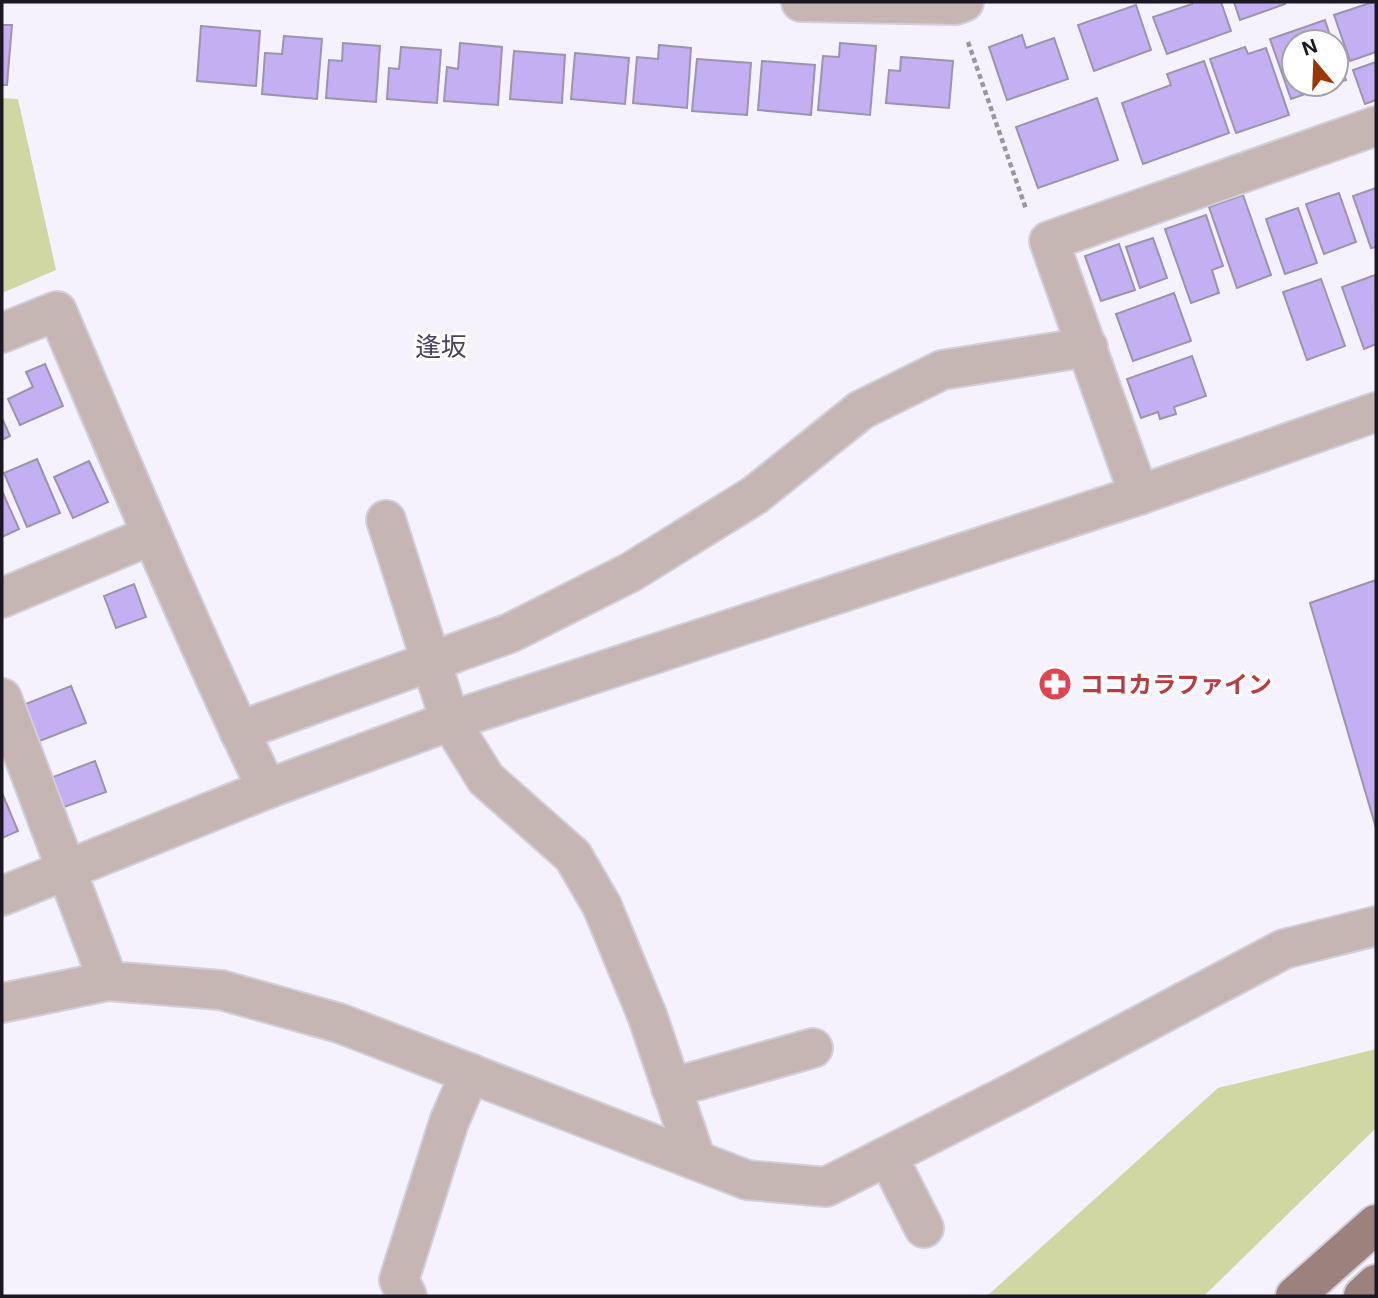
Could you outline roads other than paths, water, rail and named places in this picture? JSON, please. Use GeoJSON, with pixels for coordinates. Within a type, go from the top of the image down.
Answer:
{"type":"FeatureCollection","features":[{"type":"Feature","properties":{"kind":"main road"},"geometry":{"type":"LineString","coordinates":[[1295,1296],[1376,1224]]}},
{"type":"Feature","properties":{"kind":"main road"},"geometry":{"type":"LineString","coordinates":[[1363,1296],[1376,1284]]}},
{"type":"Feature","properties":{"kind":"street"},"geometry":{"type":"LineString","coordinates":[[801,2],[960,3]]}},
{"type":"Feature","properties":{"kind":"street"},"geometry":{"type":"LineString","coordinates":[[1139,495],[1049,241],[1376,126]]}},
{"type":"Feature","properties":{"kind":"street"},"geometry":{"type":"LineString","coordinates":[[2,333],[57,311],[152,535],[267,789]]}},
{"type":"Feature","properties":{"kind":"street"},"geometry":{"type":"LineString","coordinates":[[239,732],[510,633],[631,572],[755,495],[861,410],[942,370],[1088,347]]}},
{"type":"Feature","properties":{"kind":"street"},"geometry":{"type":"LineString","coordinates":[[2,896],[267,789],[450,721],[1139,495],[1376,412]]}},
{"type":"Feature","properties":{"kind":"street"},"geometry":{"type":"LineString","coordinates":[[386,520],[450,721],[486,779],[573,856],[603,906],[646,1015],[696,1160]]}},
{"type":"Feature","properties":{"kind":"street"},"geometry":{"type":"LineString","coordinates":[[2,598],[152,535]]}},
{"type":"Feature","properties":{"kind":"street"},"geometry":{"type":"LineString","coordinates":[[2,698],[108,981]]}},
{"type":"Feature","properties":{"kind":"street"},"geometry":{"type":"LineString","coordinates":[[2,1003],[108,981],[221,990],[339,1023],[747,1180],[826,1187],[1179,1007],[1284,949],[1376,926]]}},
{"type":"Feature","properties":{"kind":"street"},"geometry":{"type":"LineString","coordinates":[[671,1088],[813,1048]]}},
{"type":"Feature","properties":{"kind":"street"},"geometry":{"type":"LineString","coordinates":[[407,1296],[400,1280],[449,1122],[470,1073]]}},
{"type":"Feature","properties":{"kind":"street"},"geometry":{"type":"LineString","coordinates":[[888,1157],[923,1228]]}},
{"type":"Feature","properties":{"kind":"place","name":"ココカラファイン"},"geometry":{"type":"Point","coordinates":[1055,684]}},
{"type":"Feature","properties":{"kind":"district","name":"逢坂"},"geometry":{"type":"Point","coordinates":[441,346]}}]}
